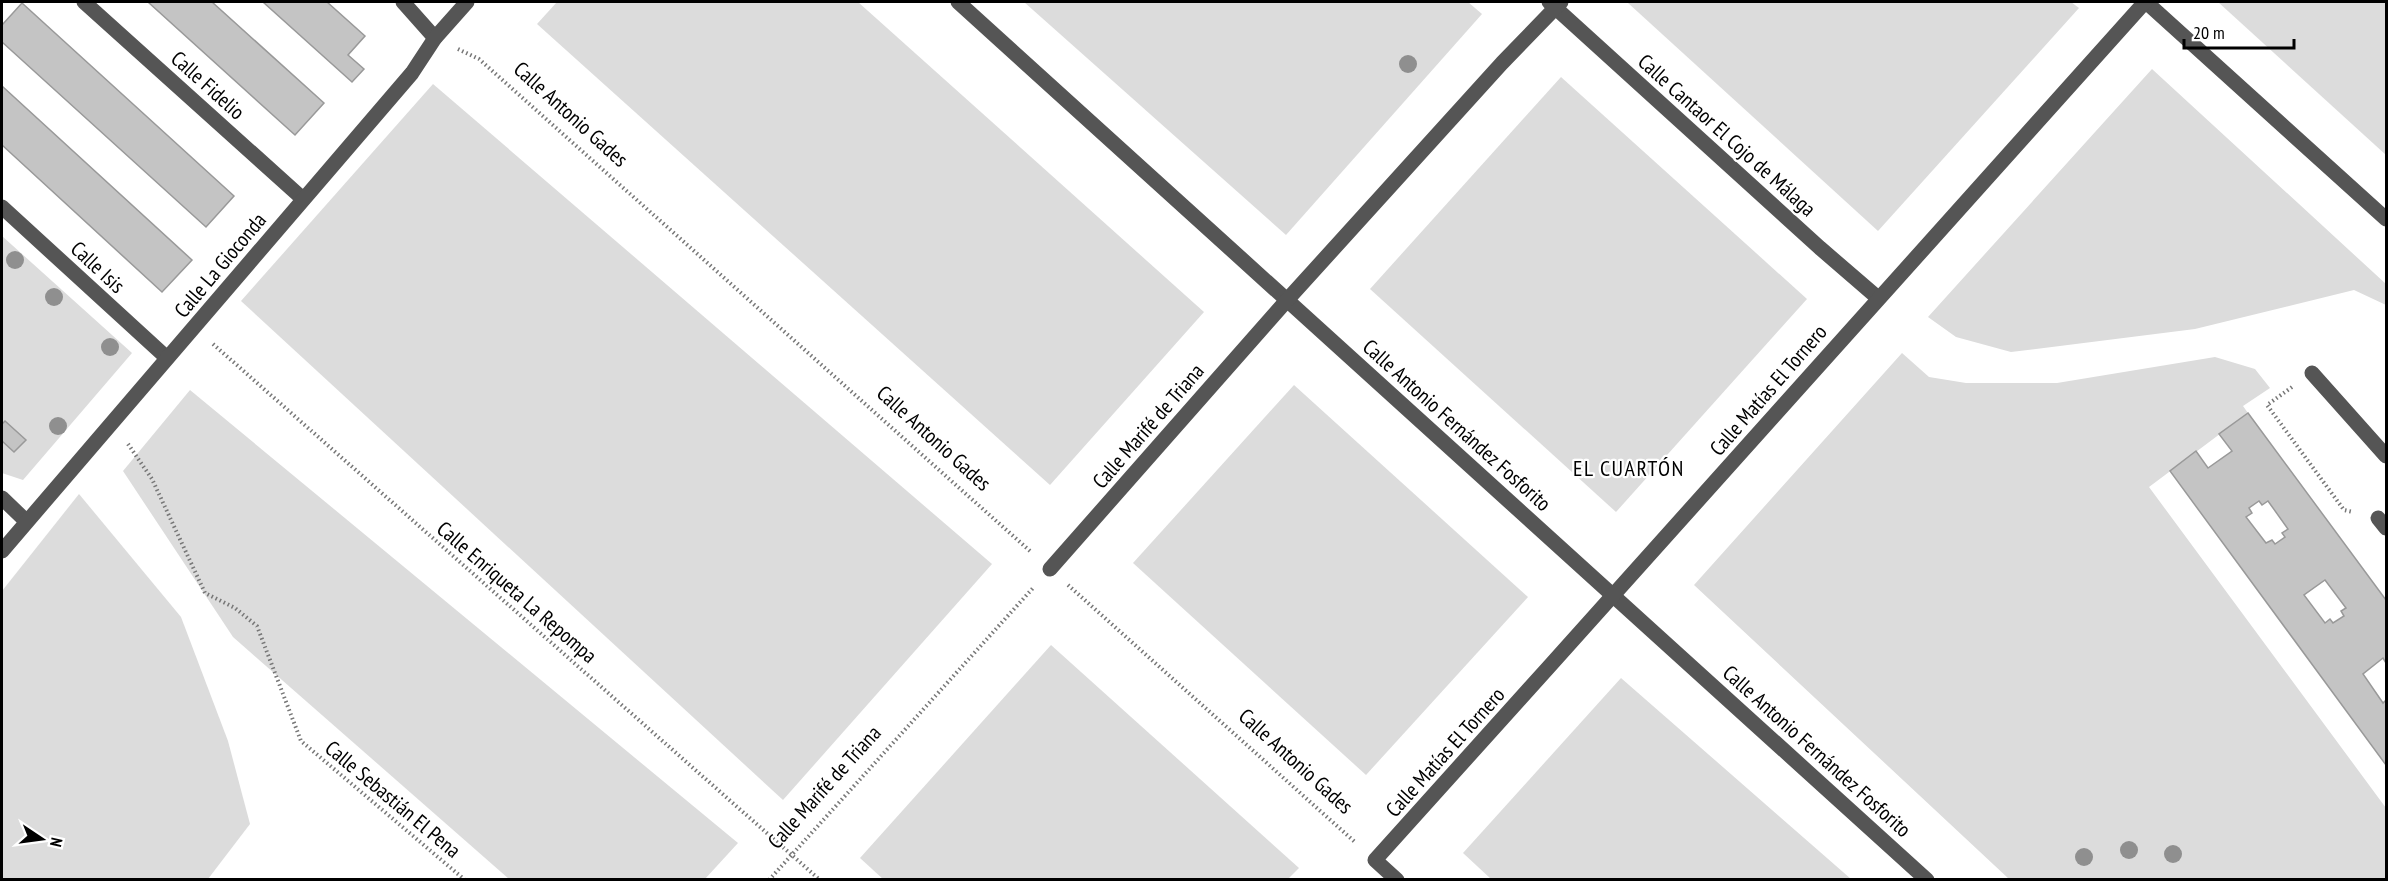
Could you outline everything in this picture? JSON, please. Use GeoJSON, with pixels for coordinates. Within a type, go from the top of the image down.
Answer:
{"type":"FeatureCollection","features":[{"type":"Feature","properties":{"kind":"street","name":"Calle Fidelio"},"geometry":{"type":"LineString","coordinates":[[84,2],[303,200]]}},
{"type":"Feature","properties":{"kind":"street"},"geometry":{"type":"LineString","coordinates":[[403,2],[435,38]]}},
{"type":"Feature","properties":{"kind":"street","name":"Calle La Gioconda"},"geometry":{"type":"LineString","coordinates":[[2,551],[412,73],[435,38],[467,2]]}},
{"type":"Feature","properties":{"kind":"street","name":"Calle Antonio Fernández Fosforito"},"geometry":{"type":"LineString","coordinates":[[958,2],[1927,879]]}},
{"type":"Feature","properties":{"kind":"street"},"geometry":{"type":"LineString","coordinates":[[2146,2],[2386,219]]}},
{"type":"Feature","properties":{"kind":"street","name":"Calle Matías El Tornero"},"geometry":{"type":"LineString","coordinates":[[1375,860],[2146,2]]}},
{"type":"Feature","properties":{"kind":"street","name":"Calle Marifé de Triana"},"geometry":{"type":"LineString","coordinates":[[1050,569],[1288,299],[1556,4]]}},
{"type":"Feature","properties":{"kind":"street","name":"Calle Cantaor El Cojo de Málaga"},"geometry":{"type":"LineString","coordinates":[[1556,4],[1820,248],[1878,298]]}},
{"type":"Feature","properties":{"kind":"street","name":"Calle Isis"},"geometry":{"type":"LineString","coordinates":[[2,207],[167,358]]}},
{"type":"Feature","properties":{"kind":"street"},"geometry":{"type":"LineString","coordinates":[[2312,372],[2386,456]]}},
{"type":"Feature","properties":{"kind":"street"},"geometry":{"type":"LineString","coordinates":[[2,498],[26,521]]}},
{"type":"Feature","properties":{"kind":"street"},"geometry":{"type":"LineString","coordinates":[[1375,860],[1397,879]]}},
{"type":"Feature","properties":{"kind":"path","name":"Calle Antonio Gades"},"geometry":{"type":"LineString","coordinates":[[435,38],[479,59],[1375,860]]}},
{"type":"Feature","properties":{"kind":"path","name":"Calle Enriqueta La Repompa"},"geometry":{"type":"LineString","coordinates":[[195,328],[820,879]]}},
{"type":"Feature","properties":{"kind":"path"},"geometry":{"type":"LineString","coordinates":[[2267,405],[2344,510],[2382,523]]}},
{"type":"Feature","properties":{"kind":"path","name":"Calle Sebastián El Pena"},"geometry":{"type":"LineString","coordinates":[[112,421],[152,479],[205,593],[235,608],[257,626],[301,741],[465,879]]}},
{"type":"Feature","properties":{"kind":"path","name":"Calle Marifé de Triana"},"geometry":{"type":"LineString","coordinates":[[769,879],[1050,569]]}},
{"type":"Feature","properties":{"kind":"shaded area"},"geometry":{"type":"Polygon","coordinates":[[[557,2],[858,2],[1204,312],[1050,485],[537,24],[557,2]]]}},
{"type":"Feature","properties":{"kind":"shaded area"},"geometry":{"type":"Polygon","coordinates":[[[1024,2],[1468,2],[1482,14],[1286,235],[1024,2]]]}},
{"type":"Feature","properties":{"kind":"shaded area"},"geometry":{"type":"Polygon","coordinates":[[[2071,2],[2079,8],[1878,231],[1628,3],[2071,2]]]}},
{"type":"Feature","properties":{"kind":"shaded area"},"geometry":{"type":"Polygon","coordinates":[[[2218,2],[2386,2],[2386,155],[2218,2]]]}},
{"type":"Feature","properties":{"kind":"shaded area"},"geometry":{"type":"Polygon","coordinates":[[[2152,69],[2386,284],[2386,305],[2354,290],[2195,329],[2011,352],[1956,337],[1928,317],[2152,69]]]}},
{"type":"Feature","properties":{"kind":"shaded area"},"geometry":{"type":"Polygon","coordinates":[[[1561,77],[1807,299],[1616,512],[1370,289],[1561,77]]]}},
{"type":"Feature","properties":{"kind":"shaded area"},"geometry":{"type":"Polygon","coordinates":[[[433,84],[992,564],[783,800],[241,301],[433,84]]]}},
{"type":"Feature","properties":{"kind":"shaded area"},"geometry":{"type":"Polygon","coordinates":[[[2,236],[132,353],[23,480],[2,473],[2,441],[14,452],[26,440],[5,421],[2,424],[2,236]]]}},
{"type":"Feature","properties":{"kind":"shaded area"},"geometry":{"type":"Polygon","coordinates":[[[1902,353],[1929,377],[1966,383],[2057,383],[2215,357],[2255,369],[2270,388],[2243,406],[2248,413],[2149,487],[2386,808],[2386,879],[2009,879],[1694,585],[1902,353]]]}},
{"type":"Feature","properties":{"kind":"shaded area"},"geometry":{"type":"Polygon","coordinates":[[[1294,385],[1528,597],[1366,775],[1133,563],[1294,385]]]}},
{"type":"Feature","properties":{"kind":"shaded area"},"geometry":{"type":"Polygon","coordinates":[[[190,390],[738,843],[705,879],[509,879],[233,637],[123,471],[190,390]]]}},
{"type":"Feature","properties":{"kind":"shaded area"},"geometry":{"type":"Polygon","coordinates":[[[79,494],[181,617],[228,741],[250,824],[208,879],[2,879],[2,591],[79,494]]]}},
{"type":"Feature","properties":{"kind":"shaded area"},"geometry":{"type":"Polygon","coordinates":[[[1051,645],[1299,868],[1288,879],[884,880],[860,858],[1051,645]]]}},
{"type":"Feature","properties":{"kind":"shaded area"},"geometry":{"type":"Polygon","coordinates":[[[1621,678],[1851,879],[1491,879],[1463,853],[1621,678]]]}},
{"type":"Feature","properties":{"kind":"building"},"geometry":{"type":"Polygon","coordinates":[[[148,2],[212,2],[324,103],[295,135],[148,2]]]}},
{"type":"Feature","properties":{"kind":"building"},"geometry":{"type":"Polygon","coordinates":[[[263,2],[327,2],[365,36],[348,55],[364,69],[352,82],[263,2]]]}},
{"type":"Feature","properties":{"kind":"building"},"geometry":{"type":"Polygon","coordinates":[[[22,3],[234,196],[206,227],[2,42],[2,25],[22,3]]]}},
{"type":"Feature","properties":{"kind":"building"},"geometry":{"type":"Polygon","coordinates":[[[2,86],[192,260],[162,292],[2,145],[2,86]]]}},
{"type":"Feature","properties":{"kind":"building"},"geometry":{"type":"Polygon","coordinates":[[[2248,413],[2386,600],[2386,663],[2383,658],[2363,674],[2383,703],[2386,700],[2386,765],[2170,471],[2196,451],[2208,468],[2232,451],[2219,434],[2248,413]],[[2259,501],[2249,508],[2252,513],[2246,517],[2266,543],[2272,540],[2275,544],[2285,537],[2282,533],[2288,529],[2268,501],[2262,505],[2259,501]],[[2325,580],[2304,595],[2325,623],[2330,619],[2333,623],[2344,616],[2341,611],[2346,608],[2325,580]]]}},
{"type":"Feature","properties":{"kind":"building"},"geometry":{"type":"Polygon","coordinates":[[[5,421],[26,440],[14,452],[2,441],[2,424],[5,421]]]}},
{"type":"Feature","properties":{"kind":"district","name":"EL CUARTÓN"},"geometry":{"type":"Point","coordinates":[1629,468]}}]}
